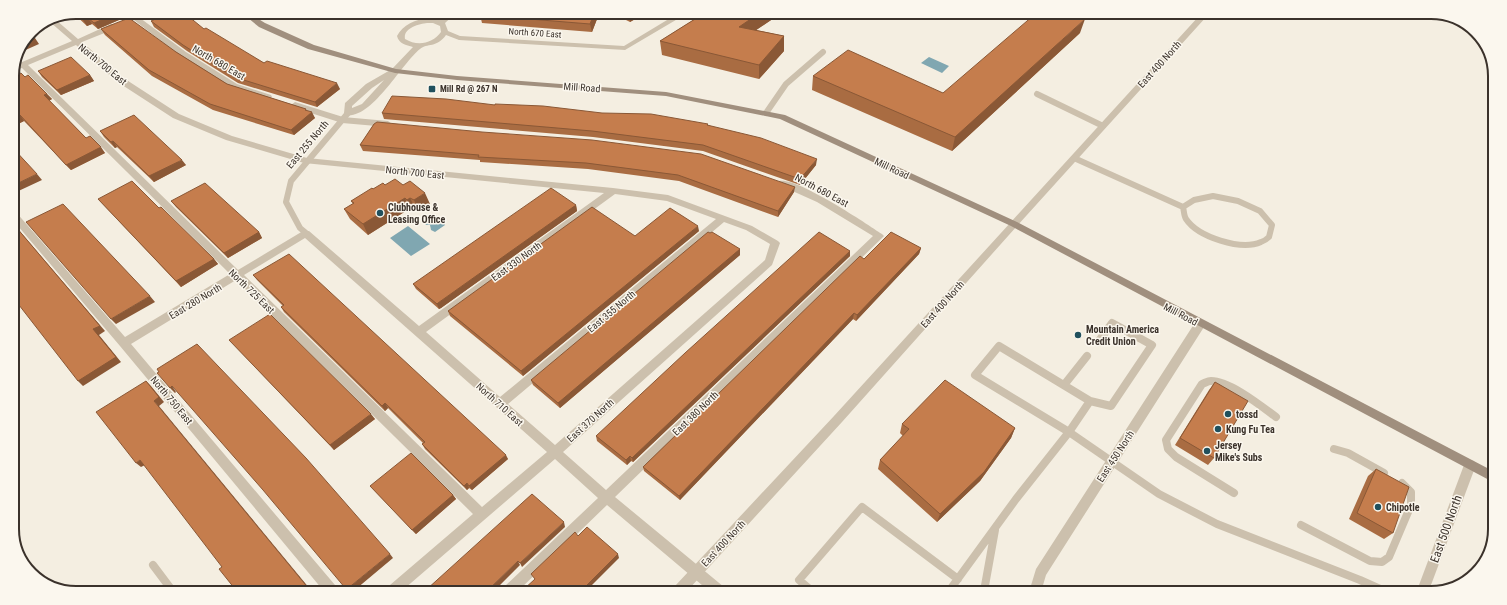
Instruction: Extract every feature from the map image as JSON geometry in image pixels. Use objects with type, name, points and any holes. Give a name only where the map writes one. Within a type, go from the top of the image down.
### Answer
[{"type":"main road","name":"Mill Road","points":[[254,19],[262,25],[311,47],[395,71],[457,78],[666,94],[782,117],[1014,224],[1200,324],[1488,474]]},
{"type":"street","points":[[20,66],[133,19]]},
{"type":"street","name":"North 680 East","points":[[136,19],[183,54],[234,86],[342,120],[397,125]]},
{"type":"street","points":[[440,23],[445,19]]},
{"type":"street","name":"North 670 East","points":[[445,32],[459,38],[625,48],[674,19]]},
{"type":"street","name":"East 400 North","points":[[684,586],[838,419],[1200,19]]},
{"type":"street","points":[[427,21],[440,23],[445,29],[445,32],[432,43],[419,45],[406,43],[402,40],[401,36],[407,27],[427,21]]},
{"type":"street","points":[[55,23],[76,42]]},
{"type":"street","name":"North 700 East","points":[[76,42],[119,79],[176,116],[228,138],[307,161],[613,191],[668,198],[749,228],[775,243]]},
{"type":"street","points":[[395,71],[419,45]]},
{"type":"street","name":"North 725 East","points":[[23,65],[236,276],[482,515]]},
{"type":"street","name":"East 255 North","points":[[395,71],[383,88],[365,106],[348,113],[348,105],[368,86],[395,71]]},
{"type":"street","name":"North 680 East","points":[[775,180],[796,188],[832,206],[879,236]]},
{"type":"street","name":"East 330 North","points":[[419,332],[613,191]]},
{"type":"street","name":"East 355 North","points":[[500,404],[722,219]]},
{"type":"street","name":"North 750 East","points":[[19,222],[124,343],[327,586]]},
{"type":"street","name":"East 280 North","points":[[124,343],[306,233]]},
{"type":"street","name":"North 710 East","points":[[306,233],[607,498],[696,572]]},
{"type":"street","name":"East 380 North","points":[[514,586],[879,236]]},
{"type":"street","name":"East 370 North","points":[[399,586],[555,452],[769,262],[775,243]]},
{"type":"street","name":"East 450 North","points":[[1037,586],[1040,573],[1200,324]]},
{"type":"street","name":"East 500 North","points":[[1425,586],[1470,465]]},
{"type":"street","points":[[696,572],[714,586]]},
{"type":"lane","points":[[766,113],[786,84],[823,52]]},
{"type":"lane","points":[[1037,94],[1103,126]]},
{"type":"lane","name":"East 255 North","points":[[306,233],[300,228],[286,202],[290,181],[348,113]]},
{"type":"lane","points":[[1074,158],[1183,207]]},
{"type":"lane","points":[[1213,196],[1238,202],[1260,210],[1272,225],[1270,236],[1260,244],[1242,246],[1223,242],[1200,231],[1186,220],[1183,207],[1194,200],[1213,196]]},
{"type":"lane","points":[[1098,342],[1112,323],[1152,345],[1111,406],[1090,401],[999,346],[975,375],[1069,432],[1112,460],[1159,494],[1217,524],[1373,586]]},
{"type":"lane","points":[[1064,385],[1087,356]]},
{"type":"lane","points":[[1234,493],[1176,458],[1168,449],[1166,440],[1202,384],[1211,381],[1228,387],[1262,406],[1276,417]]},
{"type":"lane","points":[[953,586],[995,527],[1069,432],[1090,401]]},
{"type":"lane","points":[[1301,525],[1370,561],[1382,562],[1389,557],[1411,506],[1411,492],[1403,484],[1348,453],[1334,449]]},
{"type":"lane","points":[[806,586],[799,580],[862,507],[958,579]]},
{"type":"lane","points":[[985,586],[995,527]]},
{"type":"lane","points":[[154,565],[169,586]]},
{"type":"water","points":[[929,57],[949,66],[942,73],[921,63]]},
{"type":"water","points":[[431,214],[437,216],[437,221],[442,221],[445,225],[435,232],[431,230],[430,225],[426,225],[422,221],[423,217]]},
{"type":"water","points":[[408,226],[430,244],[411,256],[390,238]]},
{"type":"building","points":[[89,19],[103,19],[94,23]]},
{"type":"building","points":[[126,19],[130,19],[176,52],[227,84],[312,112],[291,130],[210,104],[149,70],[101,29]]},
{"type":"building","points":[[155,19],[192,19],[204,29],[206,28],[264,63],[267,61],[337,83],[315,102],[234,77],[183,45],[151,21]]},
{"type":"building","points":[[529,19],[592,19],[590,24]]},
{"type":"building","points":[[695,19],[751,19],[739,27],[784,36],[759,65],[660,41]]},
{"type":"building","points":[[1029,19],[1085,19],[955,137],[813,76],[848,50],[943,93]]},
{"type":"building","points":[[71,57],[90,75],[57,90],[38,71]]},
{"type":"building","points":[[21,73],[25,77],[28,75],[47,94],[44,95],[86,138],[90,136],[101,147],[66,165],[19,116],[19,74]]},
{"type":"building","points":[[392,96],[446,99],[495,105],[543,106],[602,113],[651,114],[708,124],[707,125],[761,138],[817,159],[800,179],[703,145],[592,131],[382,113]]},
{"type":"building","points":[[134,115],[182,160],[149,176],[113,141],[111,142],[100,131]]},
{"type":"building","points":[[377,122],[482,132],[592,140],[701,154],[795,187],[778,211],[678,175],[586,163],[478,157],[479,155],[360,145],[374,124]]},
{"type":"building","points":[[19,155],[37,174],[19,183]]},
{"type":"building","points":[[395,179],[403,185],[410,181],[425,193],[414,200],[410,198],[407,200],[405,198],[363,224],[344,209],[354,203],[351,201],[372,188],[373,189],[383,183],[385,185]]},
{"type":"building","points":[[132,181],[214,259],[176,281],[98,199]]},
{"type":"building","points":[[205,183],[259,232],[224,253],[171,201]]},
{"type":"building","points":[[551,188],[576,205],[437,304],[413,284]]},
{"type":"building","points":[[63,204],[150,296],[111,319],[26,222]]},
{"type":"building","points":[[592,207],[635,236],[670,208],[698,226],[521,371],[448,311]]},
{"type":"building","points":[[19,231],[100,326],[93,329],[116,357],[78,381],[19,305]]},
{"type":"building","points":[[708,232],[712,232],[740,249],[558,403],[531,380]]},
{"type":"building","points":[[819,232],[850,251],[632,458],[630,456],[626,460],[596,436],[685,353]]},
{"type":"building","points":[[891,232],[921,248],[857,315],[854,313],[679,496],[643,467],[860,256],[864,259]]},
{"type":"building","points":[[289,254],[506,455],[469,486],[467,483],[464,486],[422,444],[425,442],[385,403],[382,406],[281,307],[284,305],[253,275]]},
{"type":"building","points":[[270,314],[371,414],[330,445],[229,340]]},
{"type":"building","points":[[197,344],[306,458],[390,554],[351,586],[343,586],[263,490],[172,386],[170,388],[157,373],[159,372],[157,369]]},
{"type":"building","points":[[945,380],[1015,428],[984,472],[940,514],[880,460],[909,429],[902,424]]},
{"type":"building","points":[[146,381],[159,397],[154,401],[307,586],[233,586],[219,569],[222,567],[140,460],[136,463],[96,412]]},
{"type":"building","points":[[1215,382],[1248,401],[1214,458],[1180,438]]},
{"type":"building","points":[[411,453],[453,495],[412,530],[370,486]]},
{"type":"building","name":"Chipotle","points":[[1376,469],[1409,487],[1393,533],[1357,513]]},
{"type":"building","points":[[532,494],[564,522],[520,563],[518,561],[492,586],[430,586]]},
{"type":"building","points":[[587,527],[618,554],[586,586],[527,586],[535,579],[531,574],[575,532],[578,536]]},
{"type":"place","name":"Mill Rd @ 267 N","points":[[432,89]]},
{"type":"place","name":"Clubhouse & Leasing Office","points":[[380,213]]},
{"type":"place","name":"Mountain America Credit Union","points":[[1078,335]]},
{"type":"place","name":"tossd","points":[[1228,414]]},
{"type":"place","name":"Kung Fu Tea","points":[[1218,429]]},
{"type":"place","name":"Jersey Mike's Subs","points":[[1207,451]]},
{"type":"place","name":"Chipotle","points":[[1378,507]]}]
